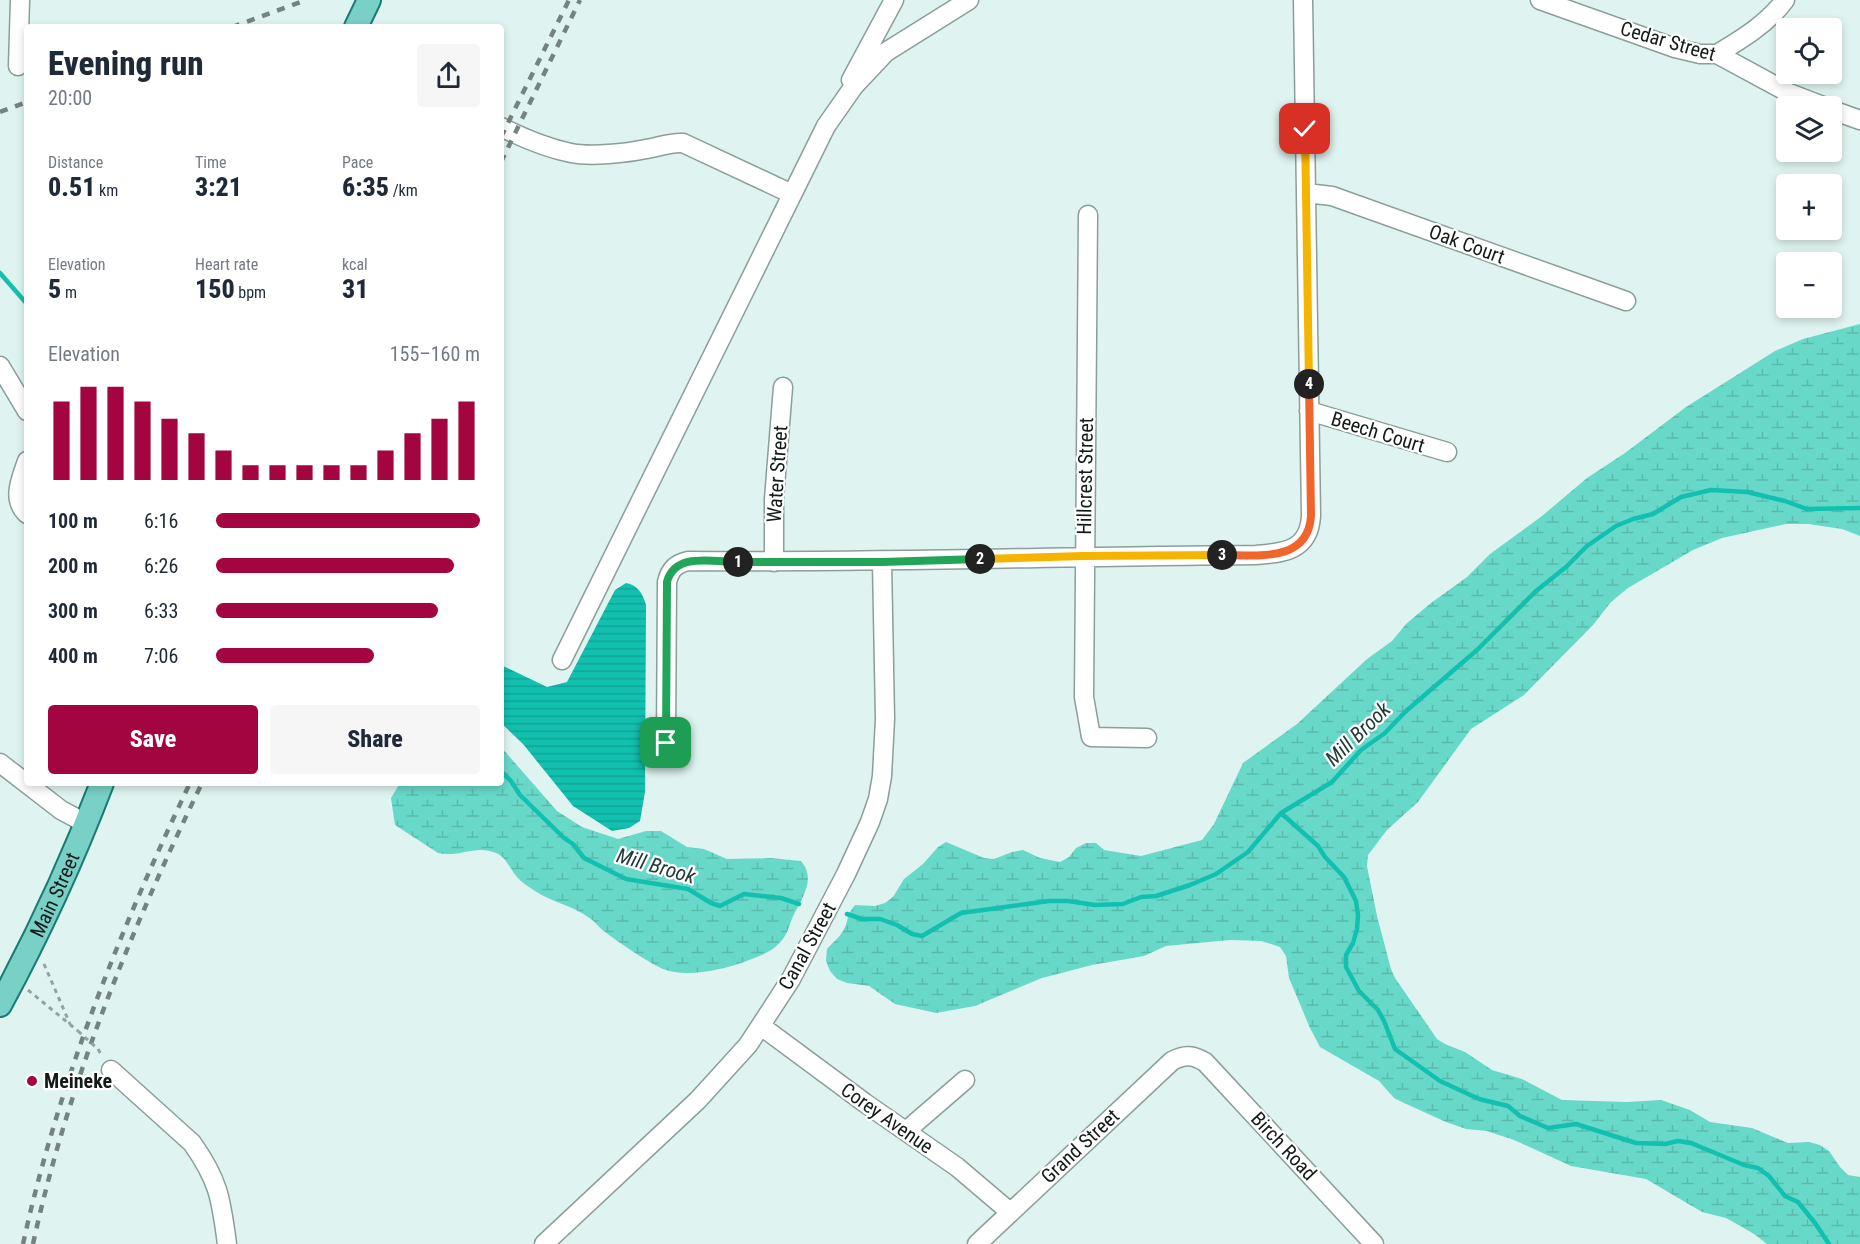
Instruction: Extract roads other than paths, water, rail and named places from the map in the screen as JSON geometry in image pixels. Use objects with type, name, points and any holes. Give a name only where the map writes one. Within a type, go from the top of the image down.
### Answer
[{"type":"main road","points":[[357,24],[369,0]]},
{"type":"main road","name":"Main Street","points":[[0,1005],[87,824],[101,786]]},
{"type":"street","points":[[18,66],[20,0]]},
{"type":"street","points":[[562,660],[826,126],[894,0]]},
{"type":"street","points":[[826,126],[854,86],[886,52],[969,0]]},
{"type":"street","points":[[666,743],[667,582],[674,567],[688,561],[882,562],[1083,556],[1256,555],[1277,554],[1294,548],[1304,538],[1311,525],[1303,0]]},
{"type":"street","name":"Cedar Street","points":[[1540,0],[1675,48],[1700,54],[1717,54],[1798,96]]},
{"type":"street","points":[[1717,54],[1750,33],[1785,0]]},
{"type":"street","points":[[1842,114],[1860,120]]},
{"type":"street","points":[[504,128],[535,142],[585,155],[683,143],[792,194]]},
{"type":"street","name":"Oak Court","points":[[1306,194],[1332,196],[1626,301]]},
{"type":"street","name":"Hillcrest Street","points":[[1088,214],[1083,556],[1084,697],[1091,737],[1147,738]]},
{"type":"street","points":[[0,366],[24,406]]},
{"type":"street","name":"Water Street","points":[[774,562],[774,499],[783,387]]},
{"type":"street","name":"Beech Court","points":[[1310,411],[1447,452]]},
{"type":"street","points":[[24,466],[8,495],[24,512]]},
{"type":"street","name":"Canal Street","points":[[544,1244],[717,1081],[748,1045],[791,979],[846,874],[863,839],[878,799],[884,749],[882,562]]},
{"type":"street","points":[[3,772],[24,786]]},
{"type":"street","points":[[24,786],[87,824]]},
{"type":"street","name":"Corey Avenue","points":[[761,1026],[976,1181],[1010,1212]]},
{"type":"street","name":"Grand Street","points":[[977,1244],[1172,1060],[1188,1055]]},
{"type":"street","name":"Birch Road","points":[[1188,1055],[1205,1062],[1374,1244]]},
{"type":"street","points":[[111,1071],[192,1143],[211,1172],[217,1188],[227,1244]]},
{"type":"street","points":[[906,1131],[965,1080]]},
{"type":"waterway","name":"Mill Brook","points":[[0,273],[24,301]]},
{"type":"waterway","name":"Mill Brook","points":[[847,914],[862,919],[880,919],[912,934],[922,936],[961,913],[1049,901],[1095,905],[1123,904],[1141,897],[1156,896],[1190,885],[1216,874],[1248,852],[1281,813],[1332,782],[1361,750],[1385,733],[1405,712],[1477,650],[1536,591],[1566,567],[1587,546],[1616,526],[1653,514],[1681,497],[1711,490],[1747,492],[1807,509],[1860,508]]},
{"type":"waterway","name":"Mill Brook","points":[[504,774],[520,795],[573,844],[584,858],[626,879],[688,889],[720,906],[744,894],[781,898],[799,904]]},
{"type":"waterway","points":[[1281,813],[1318,846],[1344,877],[1356,901],[1357,929],[1346,955],[1346,967],[1359,991],[1378,1010],[1395,1049],[1440,1081],[1479,1099],[1508,1106],[1520,1116],[1548,1128],[1576,1124],[1636,1143],[1665,1144],[1678,1141],[1691,1143],[1744,1165],[1758,1168],[1769,1176],[1785,1196],[1798,1202],[1829,1244]]},
{"type":"railway","points":[[240,24],[306,0]]},
{"type":"railway","points":[[504,131],[569,0]]},
{"type":"railway","points":[[504,156],[580,0]]},
{"type":"railway","points":[[0,112],[24,103]]},
{"type":"railway","points":[[23,1244],[54,1125],[93,1009],[139,895],[189,786]]},
{"type":"railway","points":[[33,1244],[64,1125],[104,1008],[151,894],[201,786]]},
{"type":"place","name":"Meineke","points":[[32,1081]]}]
